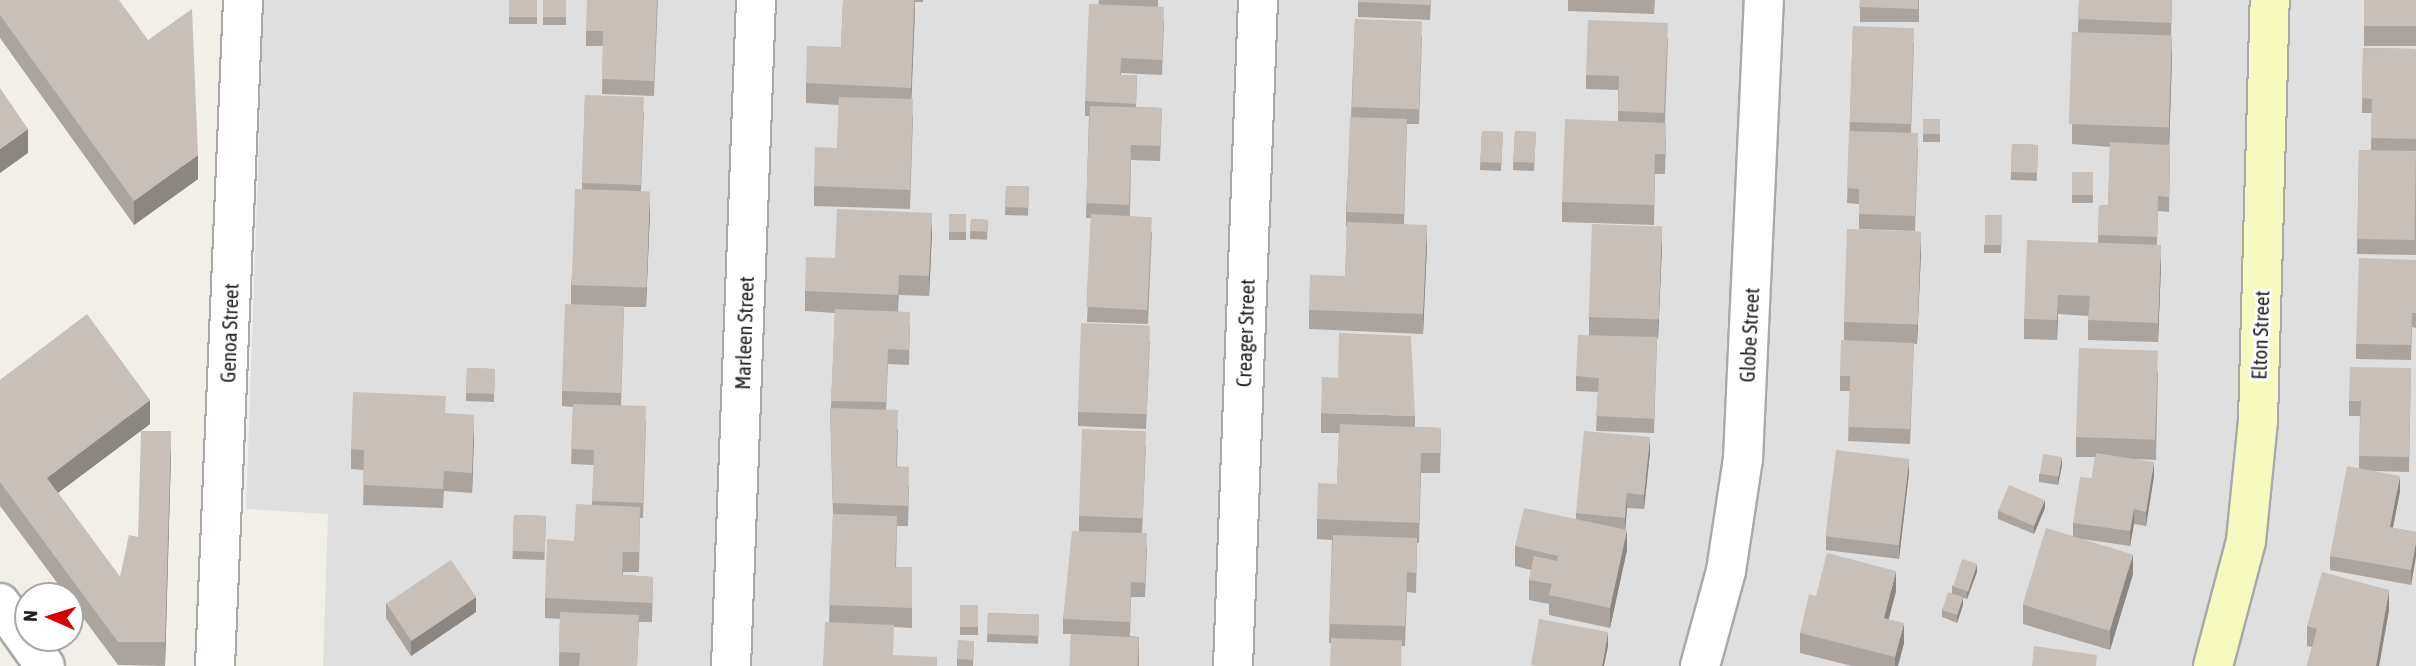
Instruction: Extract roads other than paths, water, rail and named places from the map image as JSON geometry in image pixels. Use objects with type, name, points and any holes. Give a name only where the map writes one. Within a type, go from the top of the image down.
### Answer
[{"type":"street","name":"Genoa Street","points":[[215,666],[243,0]]},
{"type":"street","name":"Marleen Street","points":[[731,666],[756,0]]},
{"type":"street","name":"Creager Street","points":[[1233,666],[1258,0]]},
{"type":"street","name":"Globe Street","points":[[1700,666],[1726,571],[1743,458],[1765,0]]},
{"type":"street","name":"Elton Street","points":[[2213,666],[2246,541],[2258,420],[2270,0]]},
{"type":"street","points":[[0,603],[45,666]]}]
